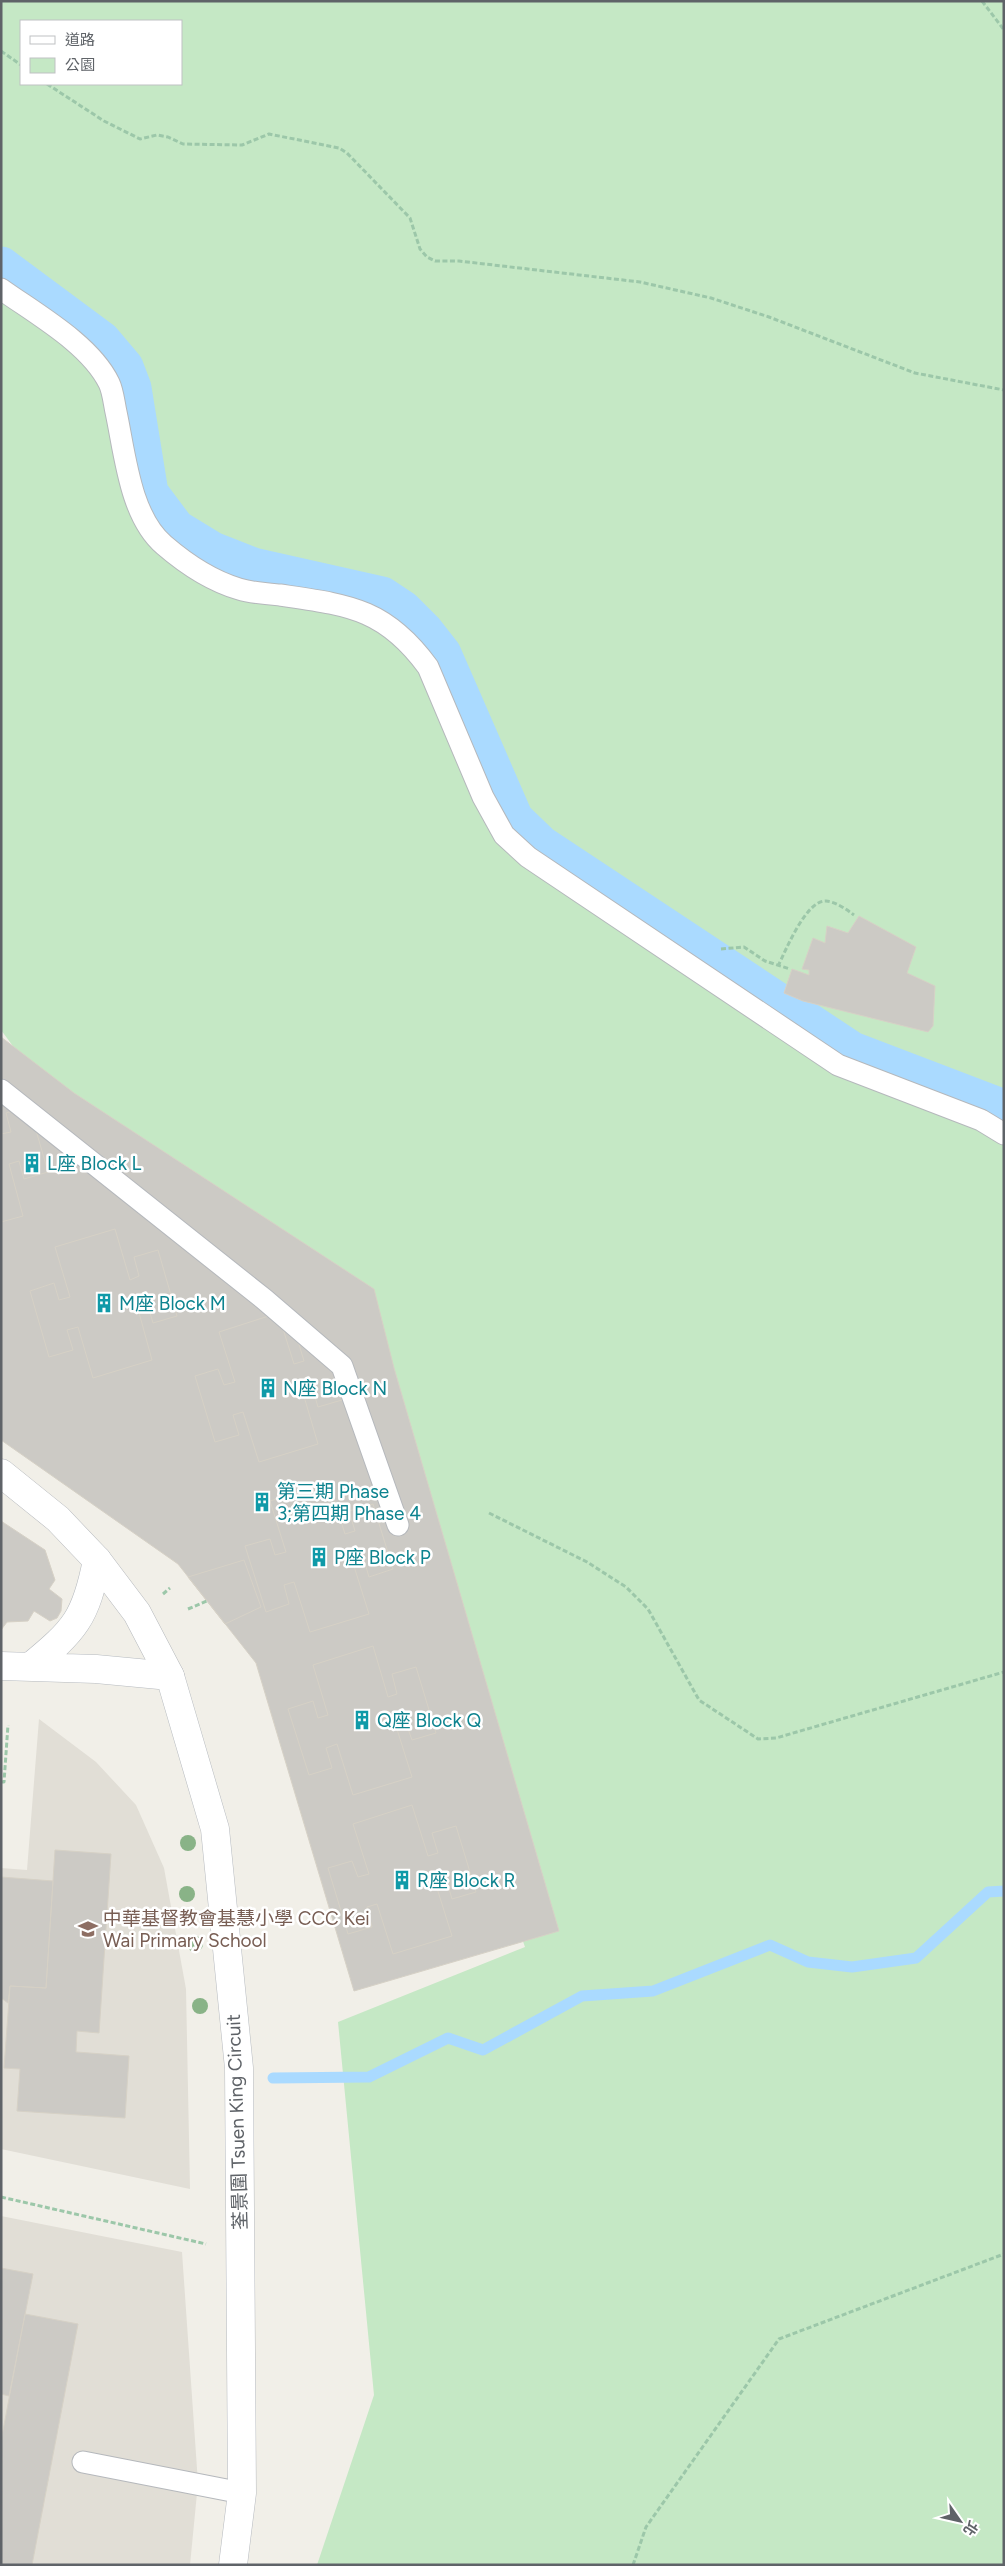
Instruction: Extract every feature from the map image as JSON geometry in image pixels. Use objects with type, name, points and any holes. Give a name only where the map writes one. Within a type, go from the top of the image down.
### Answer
[{"type":"street","name":"荃景圍 Tsuen King Circuit","points":[[1,1473],[58,1519],[97,1560],[137,1613],[170,1676],[215,1829],[231,1965],[239,2068],[242,2492],[233,2565]]},
{"type":"street","points":[[30,1668],[65,1638],[79,1620],[92,1587],[97,1560]]},
{"type":"street","points":[[1,1666],[96,1669],[170,1676]]},
{"type":"lane","points":[[1,289],[80,347],[96,364],[110,384],[127,469],[143,516],[162,543],[209,576],[240,590],[351,607],[375,617],[396,630],[415,649],[428,667],[483,797],[504,835],[528,857],[838,1066],[981,1120],[1004,1134]]},
{"type":"lane","points":[[1,1090],[264,1299],[342,1366],[398,1525]]},
{"type":"lane","points":[[83,2462],[242,2492]]},
{"type":"path","points":[[982,1],[1004,30]]},
{"type":"path","points":[[1,51],[20,64]]},
{"type":"path","points":[[48,85],[104,122],[140,139],[156,135],[183,144],[242,145],[269,134],[339,148],[348,153],[410,218],[420,249],[427,257],[435,261],[459,261],[640,282],[711,298],[769,317],[915,373],[1004,390]]},
{"type":"path","points":[[778,966],[807,913],[815,905],[820,902],[833,903],[854,915]]},
{"type":"path","points":[[719,949],[744,947],[765,960],[790,969]]},
{"type":"path","points":[[489,1513],[587,1562],[626,1587],[648,1609],[699,1700],[758,1739],[776,1738],[1003,1673]]},
{"type":"path","points":[[188,1609],[207,1601]]},
{"type":"path","points":[[1,1782],[4,1782],[8,1725]]},
{"type":"path","points":[[1,2197],[206,2244]]},
{"type":"path","points":[[632,2565],[646,2527],[779,2339],[1004,2254]]},
{"type":"shaded area","name":"中華基督教會基慧小學 CCC Kei Wai Primary School","points":[[39,1719],[96,1762],[136,1805],[164,1868],[186,1989],[190,2189],[1,2149],[1,1868],[27,1870]]},
{"type":"shaded area","points":[[1,2216],[182,2252],[198,2483],[190,2565],[1,2565]]},
{"type":"green space","points":[[1,1],[1004,1],[1004,2565],[317,2565],[374,2395],[338,2022],[525,1947],[462,1768],[93,1154],[1,1030]]},
{"type":"building","points":[[859,916],[916,947],[907,973],[935,986],[933,1026],[928,1032],[803,1001],[784,993],[792,969],[809,975],[809,970],[802,969],[813,938],[825,943],[827,926],[848,933]]},
{"type":"building","name":"第三期 Phase 3;第四期 Phase 4","points":[[1,1037],[74,1093],[374,1289],[394,1368],[559,1931],[354,1991],[256,1663],[178,1564],[1,1440]]},
{"type":"building","name":"L座 Block L","points":[[29,1106],[48,1172],[24,1179],[19,1161],[9,1164],[23,1216],[1,1222],[1,1134],[11,1132],[6,1113]]},
{"type":"building","name":"M座 Block M","points":[[115,1229],[130,1280],[139,1276],[134,1257],[158,1250],[177,1316],[153,1323],[148,1306],[138,1309],[152,1360],[93,1378],[78,1327],[67,1330],[73,1350],[49,1357],[30,1291],[54,1283],[59,1300],[70,1297],[55,1247]]},
{"type":"building","name":"N座 Block N","points":[[278,1313],[294,1364],[304,1361],[298,1341],[321,1334],[342,1400],[318,1407],[313,1390],[303,1393],[318,1444],[259,1462],[243,1412],[233,1415],[239,1435],[215,1442],[195,1376],[218,1369],[224,1385],[235,1382],[219,1332]]},
{"type":"building","name":"P座 Block P","points":[[329,1483],[345,1534],[355,1531],[349,1511],[373,1504],[393,1569],[369,1577],[364,1560],[353,1563],[369,1614],[310,1632],[294,1582],[284,1585],[289,1604],[266,1612],[245,1546],[270,1539],[275,1555],[286,1552],[270,1501]]},
{"type":"building","points":[[1,1521],[45,1550],[55,1580],[49,1589],[62,1599],[61,1611],[57,1618],[50,1621],[34,1611],[28,1621],[7,1622],[1,1630]]},
{"type":"building","points":[[244,1560],[261,1607],[225,1624],[188,1577]]},
{"type":"building","name":"Q座 Block Q","points":[[373,1646],[388,1697],[397,1694],[392,1674],[416,1667],[436,1733],[412,1740],[406,1723],[396,1726],[412,1777],[353,1795],[337,1744],[326,1748],[332,1768],[309,1775],[288,1709],[313,1701],[318,1718],[328,1715],[313,1665]]},
{"type":"building","name":"R座 Block R","points":[[412,1805],[428,1856],[438,1853],[432,1833],[456,1826],[476,1892],[452,1899],[447,1882],[436,1885],[452,1936],[393,1954],[377,1904],[367,1907],[372,1927],[348,1934],[328,1868],[352,1861],[358,1877],[369,1874],[353,1824]]},
{"type":"building","points":[[55,1850],[111,1854],[99,2033],[77,2031],[76,2052],[129,2056],[125,2118],[17,2111],[20,2069],[4,2068],[10,1986],[46,1988]]},
{"type":"building","points":[[1,1877],[53,1881],[46,1988],[10,1986],[8,2003],[1,1998]]},
{"type":"building","points":[[1,2268],[33,2274],[9,2396],[1,2394]]},
{"type":"building","points":[[25,2314],[78,2324],[32,2565],[1,2565],[1,2441]]},
{"type":"waterway","points":[[1,266],[102,341],[124,367],[132,388],[149,493],[176,529],[212,551],[253,567],[382,596],[403,610],[424,631],[442,654],[514,819],[541,845],[852,1051],[1004,1109]]},
{"type":"waterway","points":[[273,2078],[369,2077],[448,2038],[483,2050],[582,1996],[653,1991],[770,1945],[808,1962],[852,1967],[916,1958],[988,1892],[1004,1891]]},
{"type":"place","name":"L座 Block L","points":[[32,1163]]},
{"type":"place","name":"M座 Block M","points":[[104,1303]]},
{"type":"place","name":"N座 Block N","points":[[268,1388]]},
{"type":"place","name":"第三期 Phase 3;第四期 Phase 4","points":[[262,1502]]},
{"type":"place","name":"P座 Block P","points":[[319,1557]]},
{"type":"place","name":"Q座 Block Q","points":[[362,1720]]},
{"type":"place","name":"R座 Block R","points":[[402,1880]]},
{"type":"place","name":"中華基督教會基慧小學 CCC Kei Wai Primary School","points":[[88,1929]]}]
